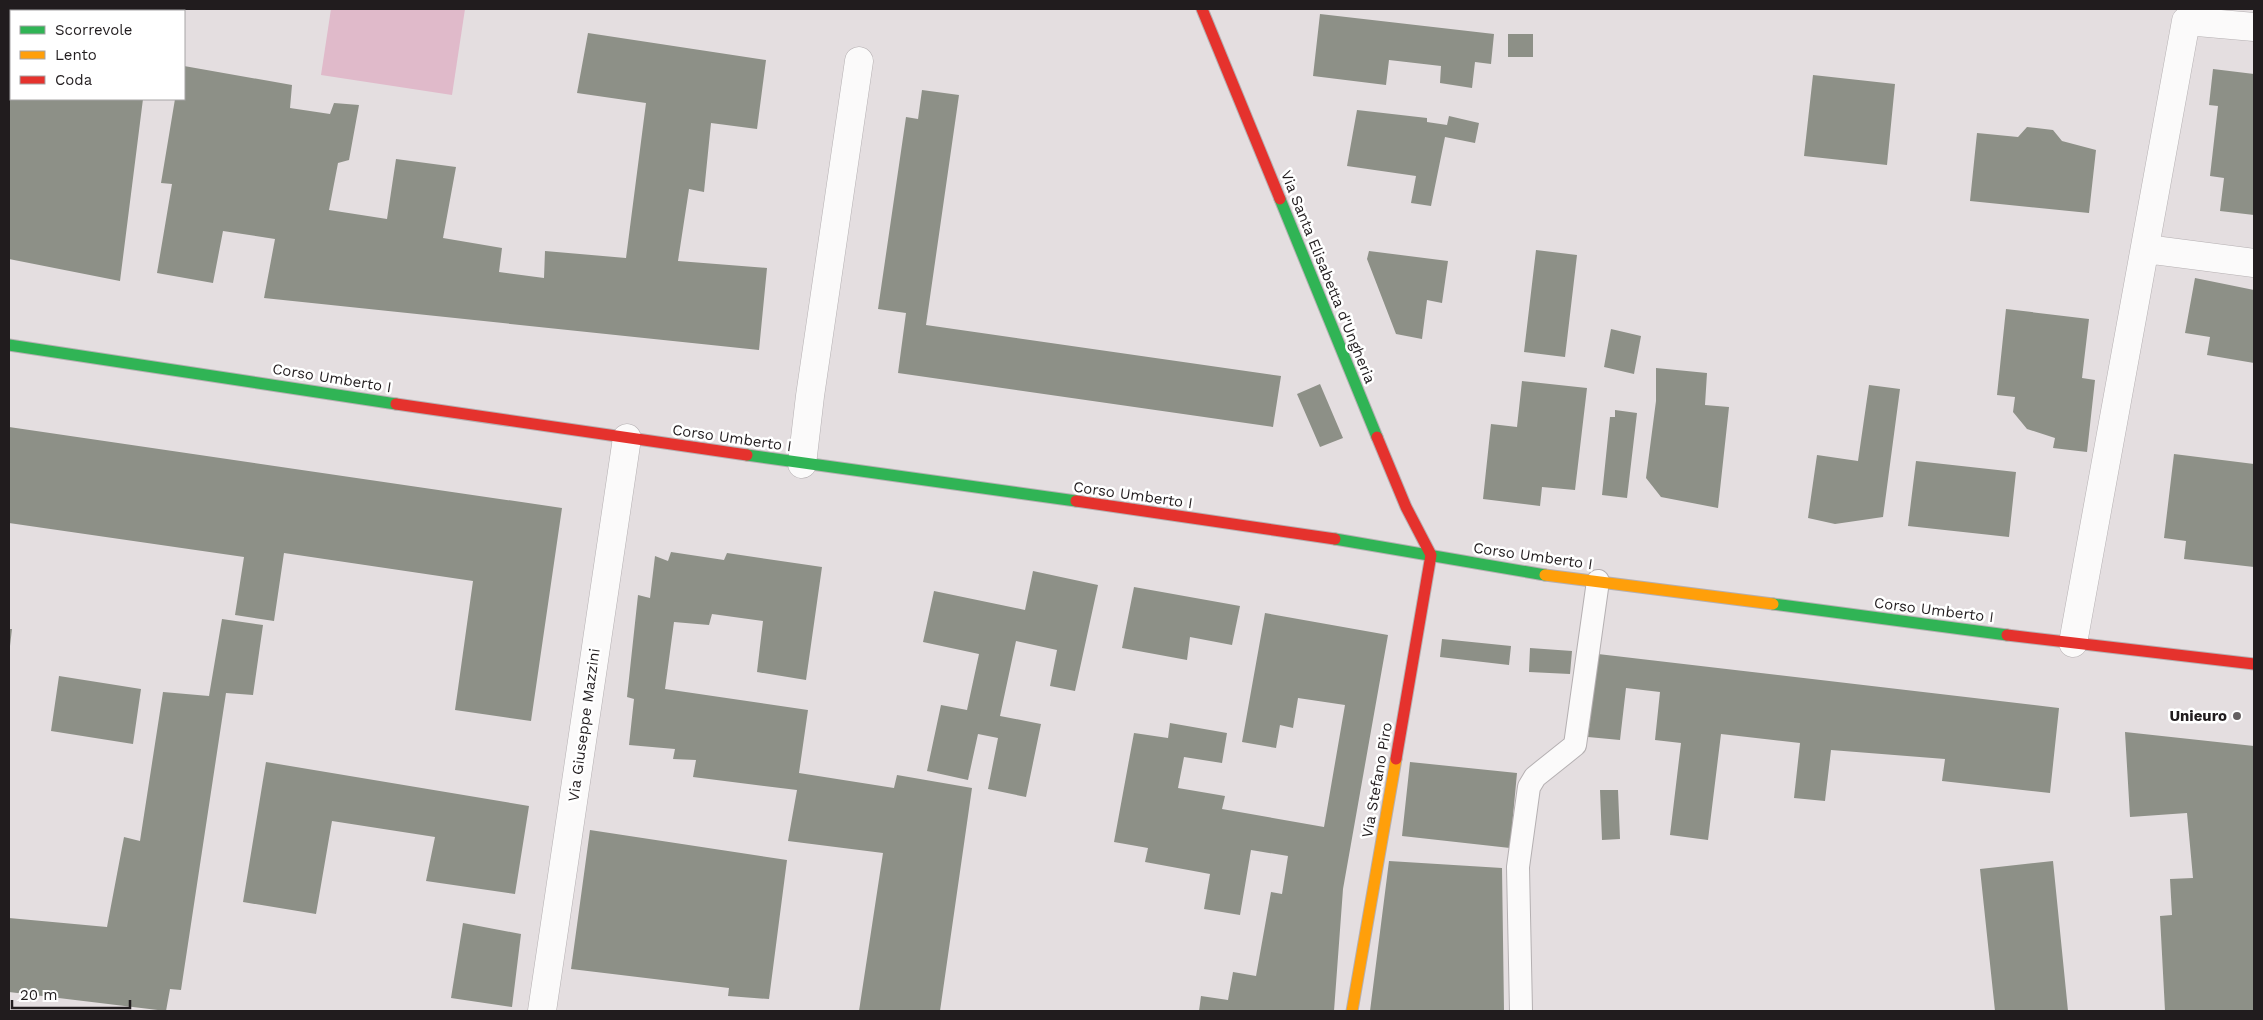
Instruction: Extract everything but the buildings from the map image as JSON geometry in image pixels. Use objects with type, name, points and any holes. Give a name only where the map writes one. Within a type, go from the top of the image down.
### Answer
[{"type":"street","name":"Via Santa Elisabetta d'Ungheria","points":[[1202,9],[1402,498],[1431,555]]},
{"type":"street","points":[[2073,643],[2146,249],[2186,20],[2254,27]]},
{"type":"street","points":[[802,464],[810,396],[860,61]]},
{"type":"street","points":[[2146,249],[2254,262]]},
{"type":"street","name":"Corso Umberto I","points":[[9,345],[802,464],[1328,538],[1513,571],[2073,643],[2254,664]]},
{"type":"street","name":"Via Giuseppe Mazzini","points":[[542,1011],[627,438]]},
{"type":"street","name":"Via Stefano Piro","points":[[1352,1011],[1431,555]]},
{"type":"lane","points":[[1521,1011],[1518,867],[1529,788],[1535,776],[1575,745],[1598,581]]},
{"type":"shaded area","points":[[331,9],[465,9],[452,95],[321,75]]},
{"type":"traffic: fast","points":[[1280,199],[1377,437]]},
{"type":"traffic: fast","points":[[9,345],[396,404]]},
{"type":"traffic: fast","points":[[747,455],[1076,501]]},
{"type":"traffic: fast","points":[[1335,539],[1545,575]]},
{"type":"traffic: fast","points":[[1773,604],[2007,635]]},
{"type":"traffic: slow","points":[[1545,575],[1773,604]]},
{"type":"traffic: slow","points":[[1352,1011],[1396,759]]},
{"type":"traffic: jam","points":[[1202,9],[1280,199]]},
{"type":"traffic: jam","points":[[396,404],[747,455]]},
{"type":"traffic: jam","points":[[1377,437],[1406,507],[1431,555],[1396,759]]},
{"type":"traffic: jam","points":[[1076,501],[1335,539]]},
{"type":"traffic: jam","points":[[2007,635],[2254,664]]},
{"type":"place","name":"Unieuro","points":[[2237,716]]}]
